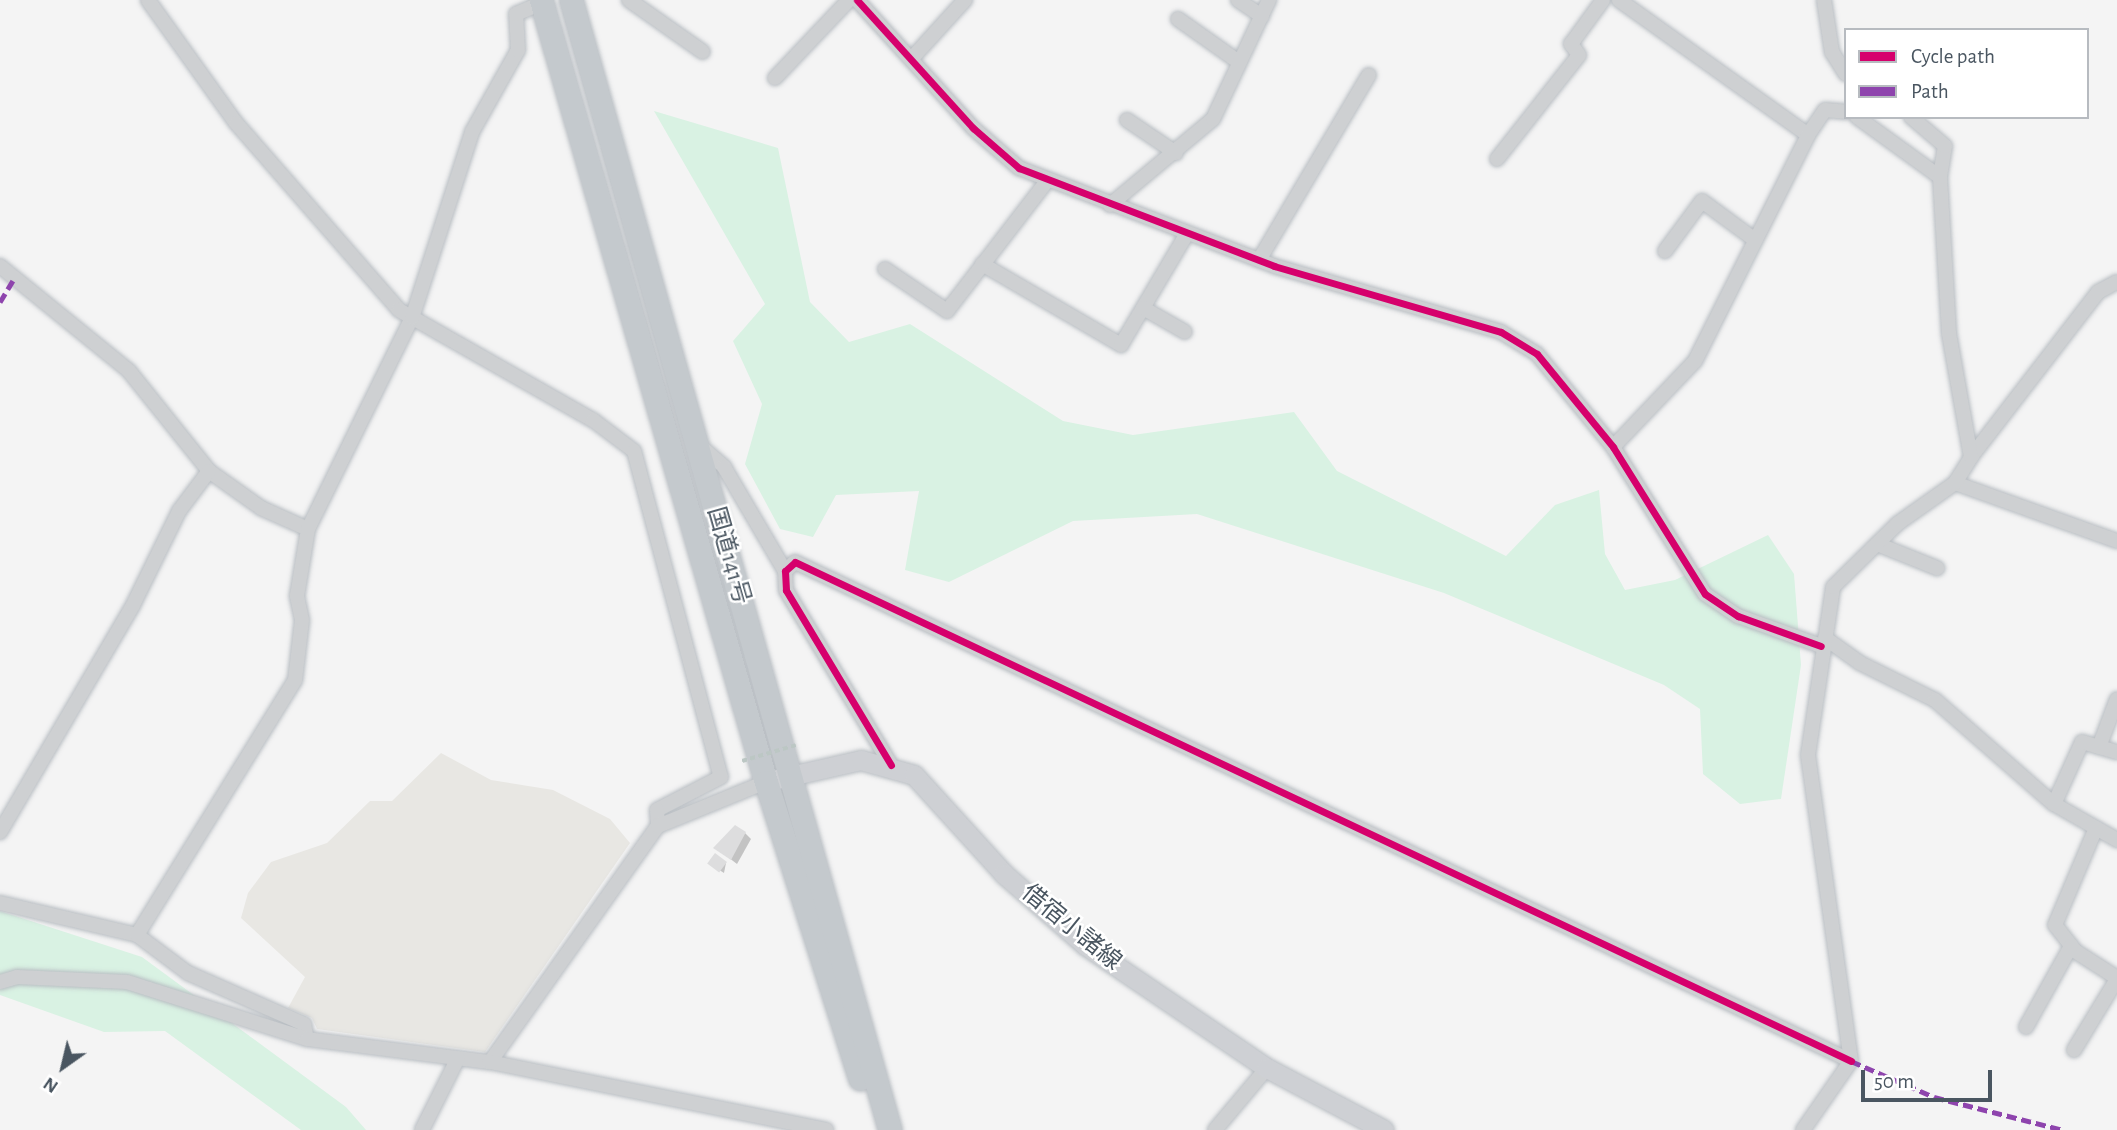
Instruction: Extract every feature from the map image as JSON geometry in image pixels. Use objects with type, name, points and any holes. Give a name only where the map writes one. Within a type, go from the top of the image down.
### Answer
[{"type":"highway","name":"国道141号","points":[[570,0],[698,444],[888,1124]]},
{"type":"highway","name":"国道141号","points":[[541,2],[766,782],[863,1086],[888,1124]]},
{"type":"main road","name":"借宿小諸線","points":[[766,782],[861,760],[891,765],[914,775],[1004,874],[1085,945],[1267,1068],[1384,1130]]},
{"type":"street","points":[[148,0],[236,123],[412,318],[593,420],[634,451],[644,470],[683,644],[721,777],[657,810],[658,825]]},
{"type":"street","points":[[629,0],[703,52]]},
{"type":"street","points":[[775,78],[849,0]]},
{"type":"street","points":[[857,0],[914,56],[997,151],[1046,181],[1259,260],[1501,332],[1537,354],[1613,447],[1705,594],[1738,616],[1823,642],[1935,700],[2054,804],[2117,840]]},
{"type":"street","points":[[914,56],[965,0]]},
{"type":"street","points":[[1238,0],[1262,16]]},
{"type":"street","points":[[1110,205],[1213,120],[1269,0]]},
{"type":"street","points":[[1497,159],[1579,55],[1571,44],[1603,0]]},
{"type":"street","points":[[1619,0],[1808,135]]},
{"type":"street","points":[[1824,0],[1832,52],[1844,71]]},
{"type":"street","points":[[137,935],[295,680],[302,620],[297,596],[308,529],[412,318],[472,132],[518,50],[516,14],[541,2]]},
{"type":"street","points":[[1178,19],[1239,62]]},
{"type":"street","points":[[1259,260],[1369,75]]},
{"type":"street","points":[[1613,447],[1695,361],[1808,135],[1825,110],[1844,112]]},
{"type":"street","points":[[1860,119],[1940,177]]},
{"type":"street","points":[[1913,119],[1945,146],[1940,177],[1948,333],[1971,457]]},
{"type":"street","points":[[1127,120],[1176,153]]},
{"type":"street","points":[[885,269],[947,311],[1046,181]]},
{"type":"street","points":[[1665,251],[1702,201],[1754,239]]},
{"type":"street","points":[[982,264],[1121,345],[1186,235]]},
{"type":"street","points":[[0,266],[129,371],[209,471],[261,508],[308,529]]},
{"type":"street","points":[[1803,1130],[1851,1061],[1808,755],[1833,587],[1877,544],[1955,483],[1971,457],[2098,292],[2117,282]]},
{"type":"street","points":[[1143,308],[1185,332]]},
{"type":"street","points":[[698,444],[724,467],[785,572],[786,590],[891,765]]},
{"type":"street","points":[[0,832],[133,605],[179,511],[209,471]]},
{"type":"street","points":[[1955,483],[2117,541]]},
{"type":"street","points":[[1877,544],[1937,568]]},
{"type":"street","points":[[785,572],[794,562],[1032,670],[1851,1061]]},
{"type":"street","points":[[2099,747],[2117,699]]},
{"type":"street","points":[[2054,804],[2082,742],[2117,752]]},
{"type":"street","points":[[490,1062],[658,825],[766,782]]},
{"type":"street","points":[[2074,1050],[2117,978],[2071,946],[2055,925],[2096,828]]},
{"type":"street","points":[[0,903],[137,935],[188,973],[304,1024],[307,1039]]},
{"type":"street","points":[[2026,1027],[2071,946]]},
{"type":"street","points":[[0,982],[17,977],[127,982],[307,1039],[490,1062],[826,1130]]},
{"type":"street","points":[[422,1130],[458,1058]]},
{"type":"street","points":[[1215,1130],[1267,1068]]},
{"type":"path","points":[[742,761],[796,745]]},
{"type":"shaded area","points":[[441,753],[491,780],[553,790],[610,819],[630,843],[485,1052],[317,1029],[312,1018],[288,1008],[305,977],[241,918],[248,893],[271,862],[327,843],[370,801],[392,801]]},
{"type":"green space","points":[[654,111],[778,148],[810,302],[849,342],[910,324],[1063,421],[1133,435],[1294,412],[1337,471],[1506,556],[1555,505],[1599,490],[1605,554],[1625,590],[1675,580],[1768,535],[1794,574],[1801,665],[1781,799],[1740,804],[1703,774],[1700,709],[1664,685],[1444,593],[1197,514],[1073,521],[949,582],[905,570],[919,491],[836,495],[813,537],[780,529],[745,464],[762,404],[733,341],[765,304]]},
{"type":"green space","points":[[0,911],[142,957],[346,1107],[366,1130],[301,1130],[165,1031],[104,1032],[0,995]]},
{"type":"building","points":[[735,825],[746,832],[731,860],[713,848]]},
{"type":"building","points":[[715,853],[727,862],[719,872],[707,863]]},
{"type":"marked path","points":[[0,302],[14,279]]},
{"type":"marked path","points":[[1851,1061],[1934,1097],[2063,1130]]},
{"type":"cycle path","points":[[857,0],[973,128],[1019,168],[1274,266],[1501,332],[1537,354],[1613,447],[1705,594],[1738,616],[1821,646]]},
{"type":"cycle path","points":[[891,765],[786,590],[785,571],[795,562],[1851,1061]]}]
